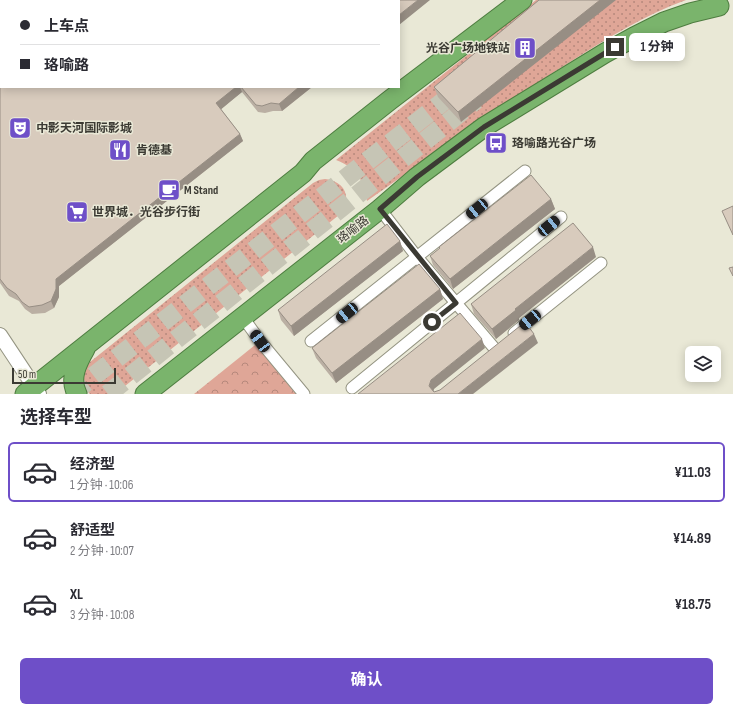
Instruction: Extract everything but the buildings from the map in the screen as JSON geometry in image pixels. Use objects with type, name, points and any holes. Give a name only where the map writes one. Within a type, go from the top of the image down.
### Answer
[{"type":"highway","points":[[33,391],[88,344],[303,173],[313,161],[390,100],[522,0]]},
{"type":"highway","name":"珞喻路","points":[[145,394],[242,316],[380,209],[417,177],[484,127],[605,53],[634,37],[664,22],[720,5]]},
{"type":"highway","points":[[77,394],[73,381],[74,373],[88,344]]},
{"type":"street","points":[[311,341],[525,171]]},
{"type":"street","points":[[380,209],[417,257],[456,303],[498,346],[602,263]]},
{"type":"street","points":[[352,388],[561,217]]},
{"type":"street","points":[[242,316],[304,394]]},
{"type":"street","points":[[0,335],[33,391]]},
{"type":"green space","points":[[536,0],[686,0],[641,20],[544,78],[367,201],[364,187],[358,176],[349,167],[336,160]]},
{"type":"green space","points":[[325,179],[338,183],[345,192],[346,203],[339,215],[115,394],[90,394],[83,383],[83,378],[85,370],[90,362],[313,183]]},
{"type":"green space","points":[[260,341],[304,394],[194,394]]},
{"type":"tunnel","points":[[71,394],[463,86]]},
{"type":"tunnel","points":[[108,394],[476,100]]},
{"type":"place","name":"光谷广场地铁站","points":[[525,48]]},
{"type":"place","name":"中影天河国际影城","points":[[20,128]]},
{"type":"place","name":"珞喻路光谷广场","points":[[496,143]]},
{"type":"place","name":"肯德基","points":[[120,150]]},
{"type":"place","name":"M Stand","points":[[169,190]]},
{"type":"place","name":"世界城．光谷步行街","points":[[77,212]]},
{"type":"route","points":[[432,322],[456,303],[417,257],[380,209],[417,177],[484,127],[615,47]]}]
